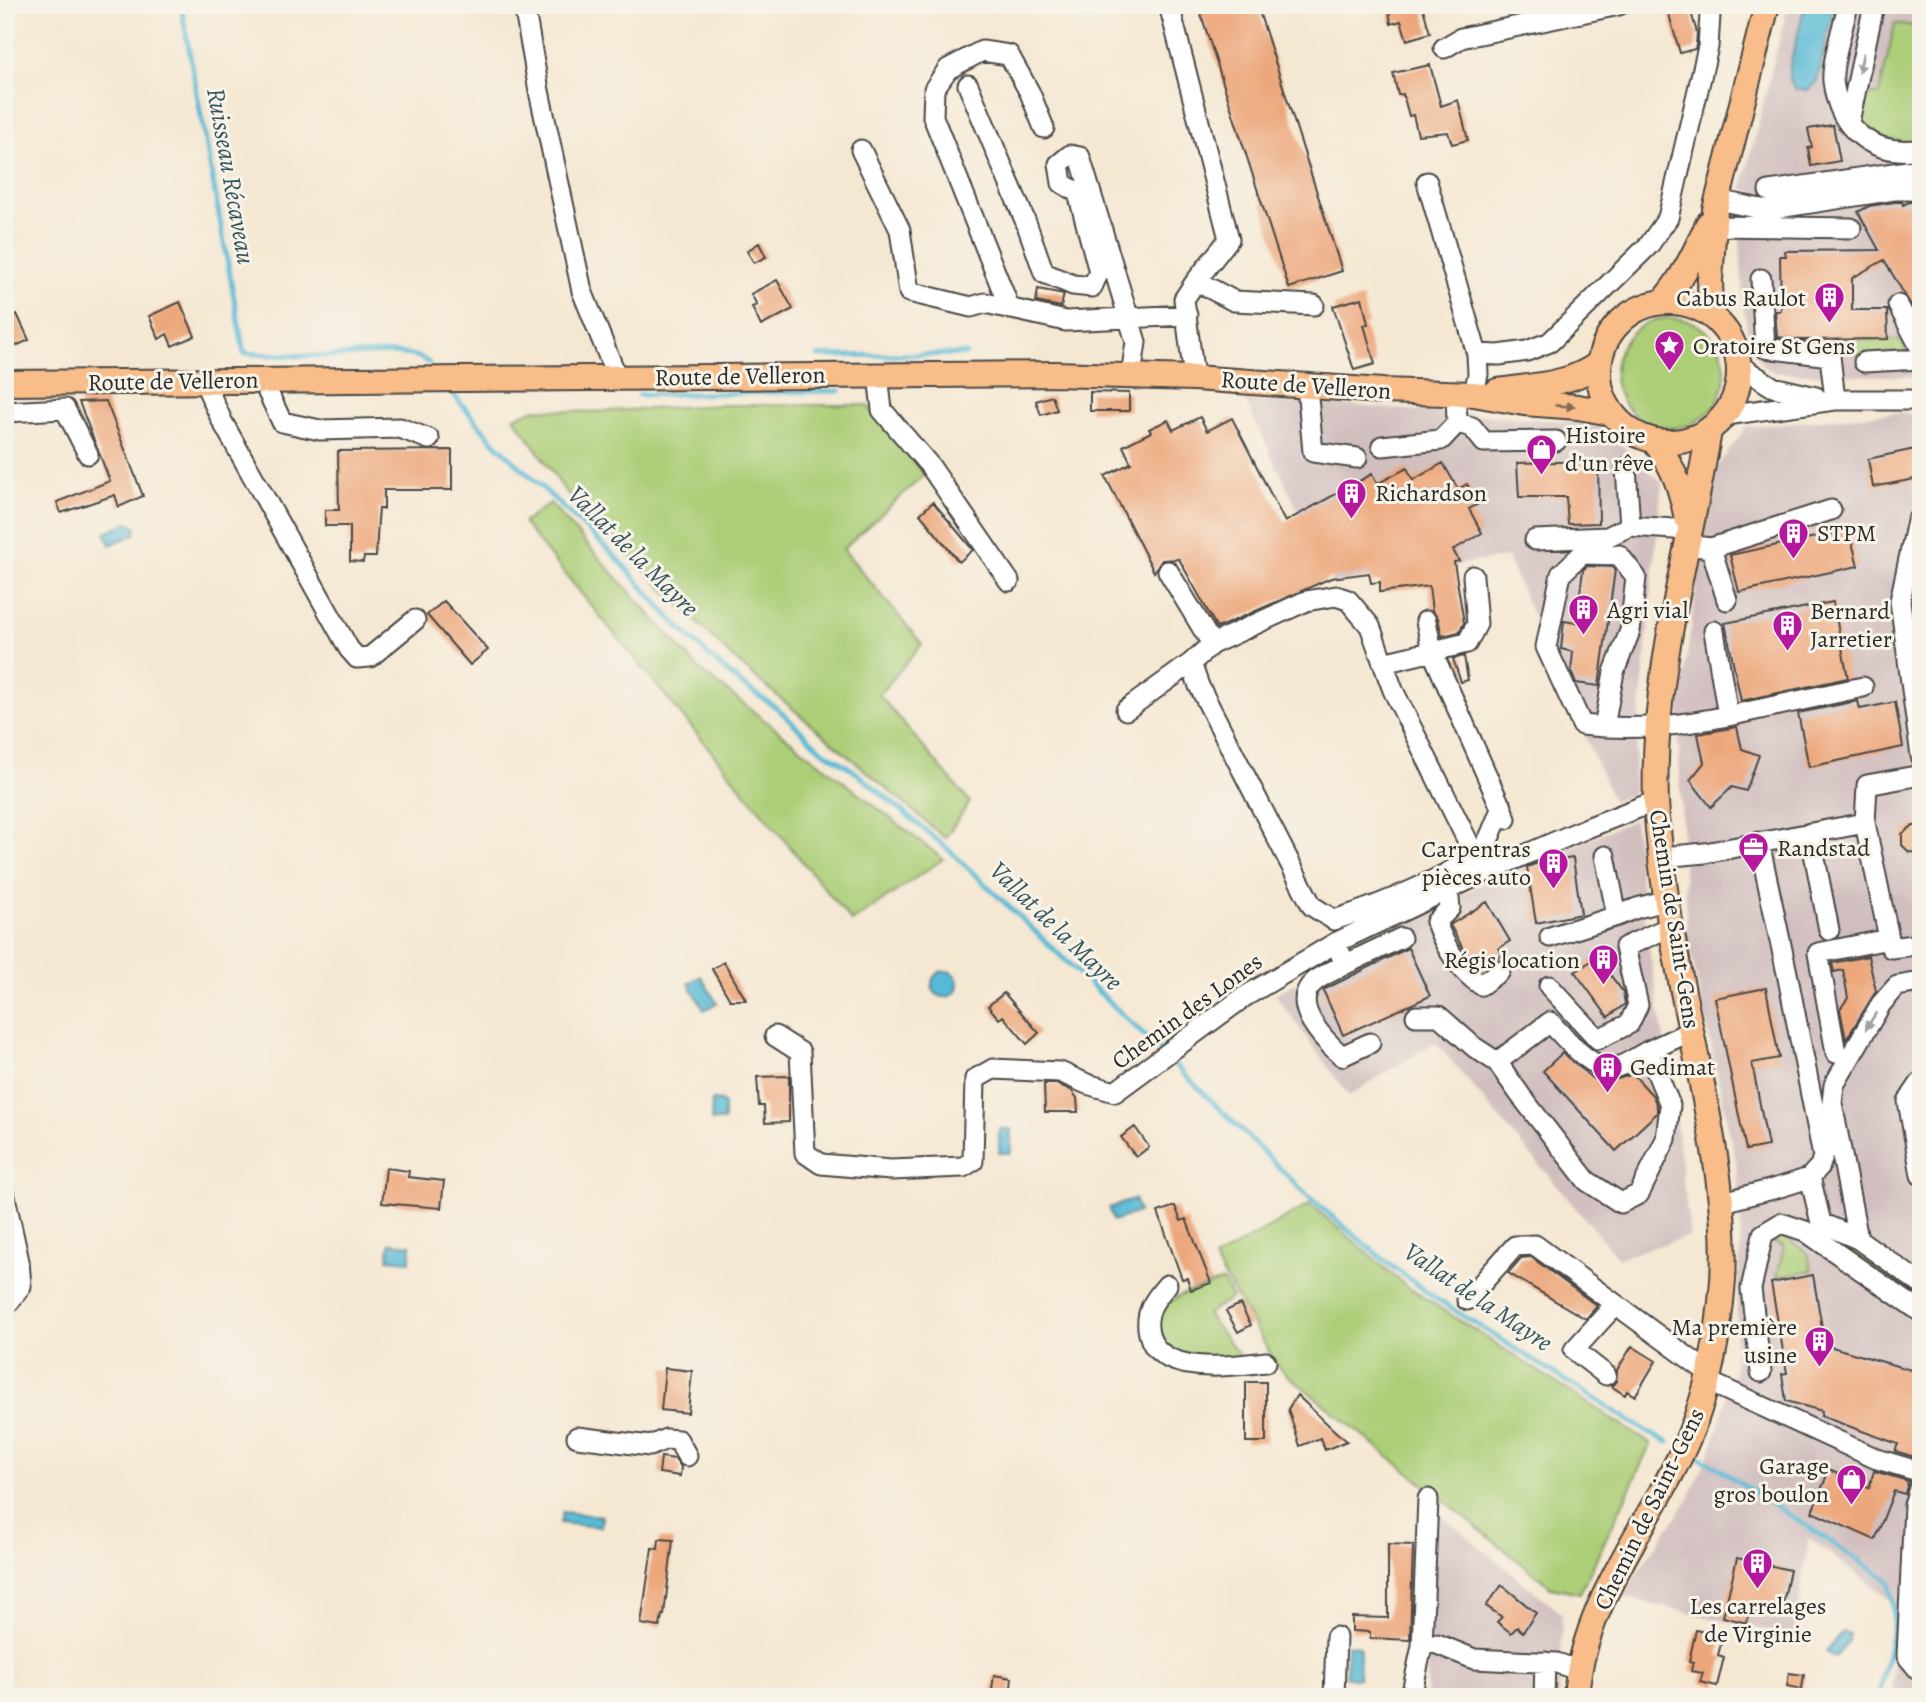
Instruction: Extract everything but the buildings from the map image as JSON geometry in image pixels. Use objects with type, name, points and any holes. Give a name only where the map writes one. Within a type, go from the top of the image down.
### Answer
[{"type":"main road","points":[[1711,315],[1715,212],[1767,5]]},
{"type":"main road","points":[[1662,302],[1688,267],[1715,212]]},
{"type":"main road","points":[[1662,302],[1696,306],[1711,315],[1725,329],[1735,346],[1740,366],[1735,400],[1717,423],[1682,442],[1654,441],[1638,436],[1623,426],[1611,413],[1603,398],[1599,380],[1599,363],[1604,345],[1614,328],[1628,315],[1644,306],[1662,302]]},
{"type":"main road","name":"Route de Velleron","points":[[1465,394],[1569,379],[1589,371],[1599,363]]},
{"type":"main road","name":"Route de Velleron","points":[[5,383],[878,375],[1131,376],[1465,394],[1524,404],[1578,407],[1611,413]]},
{"type":"main road","name":"Chemin de Saint-Gens","points":[[1576,1697],[1591,1629],[1607,1590],[1689,1436],[1708,1377],[1723,1281],[1724,1240],[1716,1157],[1672,926],[1657,801],[1658,728],[1667,661],[1687,538],[1717,423]]},
{"type":"main road","name":"Chemin de Saint-Gens","points":[[1654,441],[1667,457],[1678,480],[1687,538]]},
{"type":"street","points":[[524,5],[539,91],[582,291],[617,377]]},
{"type":"street","points":[[1169,5],[1229,239],[1184,299],[1194,378]]},
{"type":"street","points":[[1444,48],[1461,38],[1619,5]]},
{"type":"street","points":[[1477,354],[1499,355],[1527,351],[1550,342],[1649,245],[1668,218],[1708,47],[1710,15],[1707,5]]},
{"type":"street","points":[[1848,5],[1832,79],[1839,106],[1862,138],[1878,147],[1902,152],[1921,149]]},
{"type":"street","points":[[1849,121],[1874,5]]},
{"type":"street","points":[[1010,309],[933,117],[934,89],[948,69],[982,51],[1009,55],[1030,93],[1044,128]]},
{"type":"street","points":[[968,85],[1027,225],[1044,273],[1073,285],[1092,287],[1099,272],[1078,192],[1062,183],[1059,164],[1070,155],[1080,157],[1136,342],[1131,376]]},
{"type":"street","points":[[861,150],[900,230],[909,292],[971,307],[985,303],[1066,321],[1186,316]]},
{"type":"street","points":[[1769,191],[1921,169]]},
{"type":"street","points":[[1382,446],[1441,440],[1457,423],[1465,394],[1478,374],[1477,354],[1427,182]]},
{"type":"street","points":[[1715,212],[1766,210],[1894,190],[1921,190]]},
{"type":"street","points":[[1715,212],[1851,228]]},
{"type":"street","points":[[1761,279],[1765,348],[1830,356],[1835,400]]},
{"type":"street","points":[[1196,281],[1234,301],[1314,305]]},
{"type":"street","points":[[1898,305],[1921,349]]},
{"type":"street","points":[[1864,362],[1921,359]]},
{"type":"street","points":[[1740,366],[1773,387],[1835,400]]},
{"type":"street","points":[[878,375],[882,410],[930,466],[1009,581]]},
{"type":"street","points":[[262,380],[282,422],[320,430],[400,428],[429,439]]},
{"type":"street","points":[[204,381],[222,421],[349,649],[357,657],[370,657],[415,620]]},
{"type":"street","points":[[1307,386],[1313,452],[1357,458]]},
{"type":"street","points":[[1717,423],[1835,400],[1921,400]]},
{"type":"street","points":[[5,412],[65,409],[89,454]]},
{"type":"street","points":[[1457,423],[1472,427],[1484,442],[1556,441]]},
{"type":"street","points":[[1626,468],[1630,526]]},
{"type":"street","points":[[1535,540],[1607,537],[1630,526],[1687,538],[1711,548],[1831,510]]},
{"type":"street","points":[[1921,520],[1917,521],[1899,601],[1921,756]]},
{"type":"street","points":[[1711,548],[1727,600]]},
{"type":"street","points":[[1604,727],[1614,672],[1630,631],[1636,577],[1619,555],[1582,554],[1561,574],[1546,647],[1582,725],[1604,727],[1658,728],[1863,687]]},
{"type":"street","points":[[1168,571],[1212,644]]},
{"type":"street","points":[[1383,663],[1467,643],[1477,624],[1473,576]]},
{"type":"street","points":[[1126,710],[1191,663],[1212,644],[1306,601],[1336,596],[1348,600],[1370,626],[1393,690],[1479,864]]},
{"type":"street","points":[[1191,663],[1199,687],[1312,906],[1334,920],[1370,909],[1479,864],[1487,842],[1504,813],[1432,651],[1426,621]]},
{"type":"street","points":[[1714,631],[1728,716]]},
{"type":"street","points":[[1890,944],[1865,823],[1867,785],[1921,775]]},
{"type":"street","name":"Chemin des Lones","points":[[775,1036],[800,1052],[805,1153],[821,1164],[891,1171],[963,1167],[973,1161],[975,1079],[993,1069],[1060,1072],[1115,1092],[1244,997],[1337,942],[1448,890],[1479,864],[1657,801]]},
{"type":"street","points":[[1662,857],[1705,853],[1865,823]]},
{"type":"street","points":[[1810,833],[1829,930]]},
{"type":"street","points":[[1721,1203],[1792,1185],[1811,1177],[1820,1166],[1823,1156],[1759,842]]},
{"type":"street","points":[[1605,856],[1617,916]]},
{"type":"street","points":[[1448,890],[1450,908],[1436,922],[1440,935],[1467,975],[1481,985],[1500,971]]},
{"type":"street","points":[[1550,937],[1668,900]]},
{"type":"street","points":[[1549,986],[1598,1039],[1629,1024],[1638,1005],[1625,947],[1672,926]]},
{"type":"street","points":[[1370,1043],[1342,1056],[1327,1043],[1306,1012],[1305,994],[1314,982],[1401,938]]},
{"type":"street","points":[[1337,942],[1344,965]]},
{"type":"street","points":[[1836,1053],[1818,953],[1890,944],[1921,944]]},
{"type":"street","points":[[1858,1240],[1832,1103],[1834,1085],[1881,1004],[1897,986],[1921,982]]},
{"type":"street","points":[[1416,1016],[1439,1016],[1474,1047],[1497,1062],[1587,1181],[1620,1203],[1639,1194],[1666,1139],[1670,1105],[1648,1051]]},
{"type":"street","points":[[1497,1062],[1550,1022],[1568,1042],[1600,1067],[1616,1067],[1691,1031]]},
{"type":"street","points":[[1921,1082],[1908,1101],[1921,1175]]},
{"type":"street","points":[[1811,1177],[1821,1223],[1858,1240],[1921,1284]]},
{"type":"street","points":[[5,1197],[19,1261],[21,1286],[10,1301],[5,1302]]},
{"type":"street","points":[[1761,1372],[1751,1289],[1763,1234],[1781,1223],[1805,1231],[1921,1312]]},
{"type":"street","points":[[1466,1300],[1516,1246],[1535,1245],[1708,1377],[1877,1459],[1921,1472]]},
{"type":"street","points":[[1167,1285],[1153,1302],[1147,1319],[1150,1337],[1157,1350],[1173,1362],[1198,1366],[1266,1362]]},
{"type":"street","points":[[1606,1375],[1574,1350],[1615,1306]]},
{"type":"street","points":[[577,1437],[650,1446],[666,1439],[678,1440],[687,1456]]},
{"type":"street","points":[[1921,1482],[1914,1505],[1907,1656],[1921,1673]]},
{"type":"street","points":[[1411,1697],[1422,1646],[1428,1499]]},
{"type":"street","points":[[1334,1697],[1336,1637]]},
{"type":"street","points":[[1437,1644],[1474,1659],[1557,1662],[1580,1671]]},
{"type":"street","points":[[1544,1697],[1545,1662]]},
{"type":"shaded area","points":[[1788,5],[1921,5],[1921,171],[1762,197],[1742,188]]},
{"type":"shaded area","points":[[1921,178],[1921,377],[1776,373],[1763,366],[1750,345],[1743,305],[1738,194],[1766,202]]},
{"type":"shaded area","points":[[1244,398],[1598,424],[1662,482],[1632,795],[1613,801],[1507,557],[1333,583]]},
{"type":"shaded area","points":[[1901,412],[1921,417],[1921,1697],[1893,1697],[1894,1603],[1809,1538],[1794,1637],[1621,1597],[1689,1498],[1713,1445],[1734,1372],[1741,1229],[1736,1162],[1687,934],[1678,736],[1712,474],[1746,427]]},
{"type":"shaded area","points":[[1634,820],[1646,929],[1668,1063],[1690,1236],[1618,1258],[1435,1042],[1349,1096],[1275,994],[1478,886]]},
{"type":"shaded area","points":[[1431,1507],[1562,1614],[1560,1697],[1427,1697]]},
{"type":"green space","points":[[1895,23],[1921,27],[1921,142],[1909,143],[1875,137],[1861,123],[1863,95],[1879,94]]},
{"type":"green space","points":[[1670,318],[1691,322],[1709,334],[1721,352],[1725,373],[1721,394],[1709,412],[1691,424],[1670,428],[1649,424],[1631,412],[1619,394],[1615,373],[1619,352],[1631,334],[1649,322]]},
{"type":"green space","points":[[1854,340],[1901,340],[1908,353],[1856,355]]},
{"type":"green space","points":[[720,405],[867,405],[925,474],[843,549],[922,644],[879,695],[970,802],[945,838],[734,659],[566,492],[514,417],[536,409],[590,412]]},
{"type":"green space","points":[[550,503],[700,670],[943,859],[852,922],[523,523]]},
{"type":"green space","points":[[1310,1204],[1406,1286],[1651,1444],[1580,1593],[1551,1587],[1279,1368],[1214,1259]]},
{"type":"green space","points":[[1781,1235],[1808,1253],[1812,1270],[1777,1277],[1784,1246],[1770,1241]]},
{"type":"green space","points":[[1839,1242],[1921,1296],[1921,1302],[1837,1245]]},
{"type":"green space","points":[[1223,1281],[1232,1298],[1207,1314],[1239,1355],[1239,1360],[1164,1350],[1154,1317],[1177,1297]]},
{"type":"water","points":[[1805,5],[1834,5],[1817,81],[1808,90],[1796,90],[1790,80],[1789,69]]},
{"type":"water","points":[[129,522],[136,528],[135,534],[110,545],[105,533]]},
{"type":"water","points":[[945,971],[954,975],[958,984],[954,993],[945,997],[936,993],[932,984],[936,975]]},
{"type":"water","points":[[701,976],[717,1003],[704,1010],[689,983]]},
{"type":"water","points":[[712,1100],[724,1104],[724,1121],[711,1121]]},
{"type":"water","points":[[999,1129],[1011,1129],[1011,1153],[999,1153]]},
{"type":"water","points":[[1134,1199],[1139,1212],[1113,1221],[1109,1208]]},
{"type":"water","points":[[390,1243],[411,1245],[410,1261],[388,1259]]},
{"type":"water","points":[[562,1512],[602,1516],[601,1527],[560,1523]]},
{"type":"water","points":[[1843,1632],[1849,1634],[1849,1641],[1835,1658],[1826,1651]]},
{"type":"water","points":[[1347,1645],[1360,1646],[1359,1678],[1346,1677]]},
{"type":"waterway","name":"Ruisseau Récaveau","points":[[181,5],[244,353],[325,356],[398,353],[421,358],[429,363]]},
{"type":"waterway","points":[[818,356],[966,354]]},
{"type":"waterway","points":[[639,395],[840,391]]},
{"type":"waterway","name":"Vallat de la Mayre","points":[[452,393],[494,442],[617,558],[672,620],[713,660],[744,686],[777,708],[820,749],[853,770],[949,850],[1161,1051]]},
{"type":"waterway","name":"Vallat de la Mayre","points":[[1168,1058],[1310,1198],[1385,1261],[1435,1298],[1649,1433],[1668,1442]]},
{"type":"waterway","name":"Vallat de la Mayre","points":[[1697,1457],[1709,1462],[1887,1579],[1893,1620],[1890,1647],[1880,1688],[1882,1697]]},
{"type":"place","name":"Cabus Raulot","points":[[1829,325]]},
{"type":"place","name":"Oratoire St Gens","points":[[1670,373]]},
{"type":"place","name":"Histoire d'un rêve","points":[[1542,476]]},
{"type":"place","name":"Richardson","points":[[1352,520]]},
{"type":"place","name":"STPM","points":[[1794,560]]},
{"type":"place","name":"Agri vial","points":[[1584,637]]},
{"type":"place","name":"Bernard Jarretier","points":[[1787,652]]},
{"type":"place","name":"Randstad","points":[[1754,875]]},
{"type":"place","name":"Carpentras pièces auto","points":[[1554,890]]},
{"type":"place","name":"Régis location","points":[[1603,987]]},
{"type":"place","name":"Gedimat","points":[[1607,1094]]},
{"type":"place","name":"Ma première usine","points":[[1820,1368]]},
{"type":"place","name":"Garage gros boulon","points":[[1852,1507]]},
{"type":"place","name":"Les carrelages de Virginie","points":[[1758,1591]]}]
